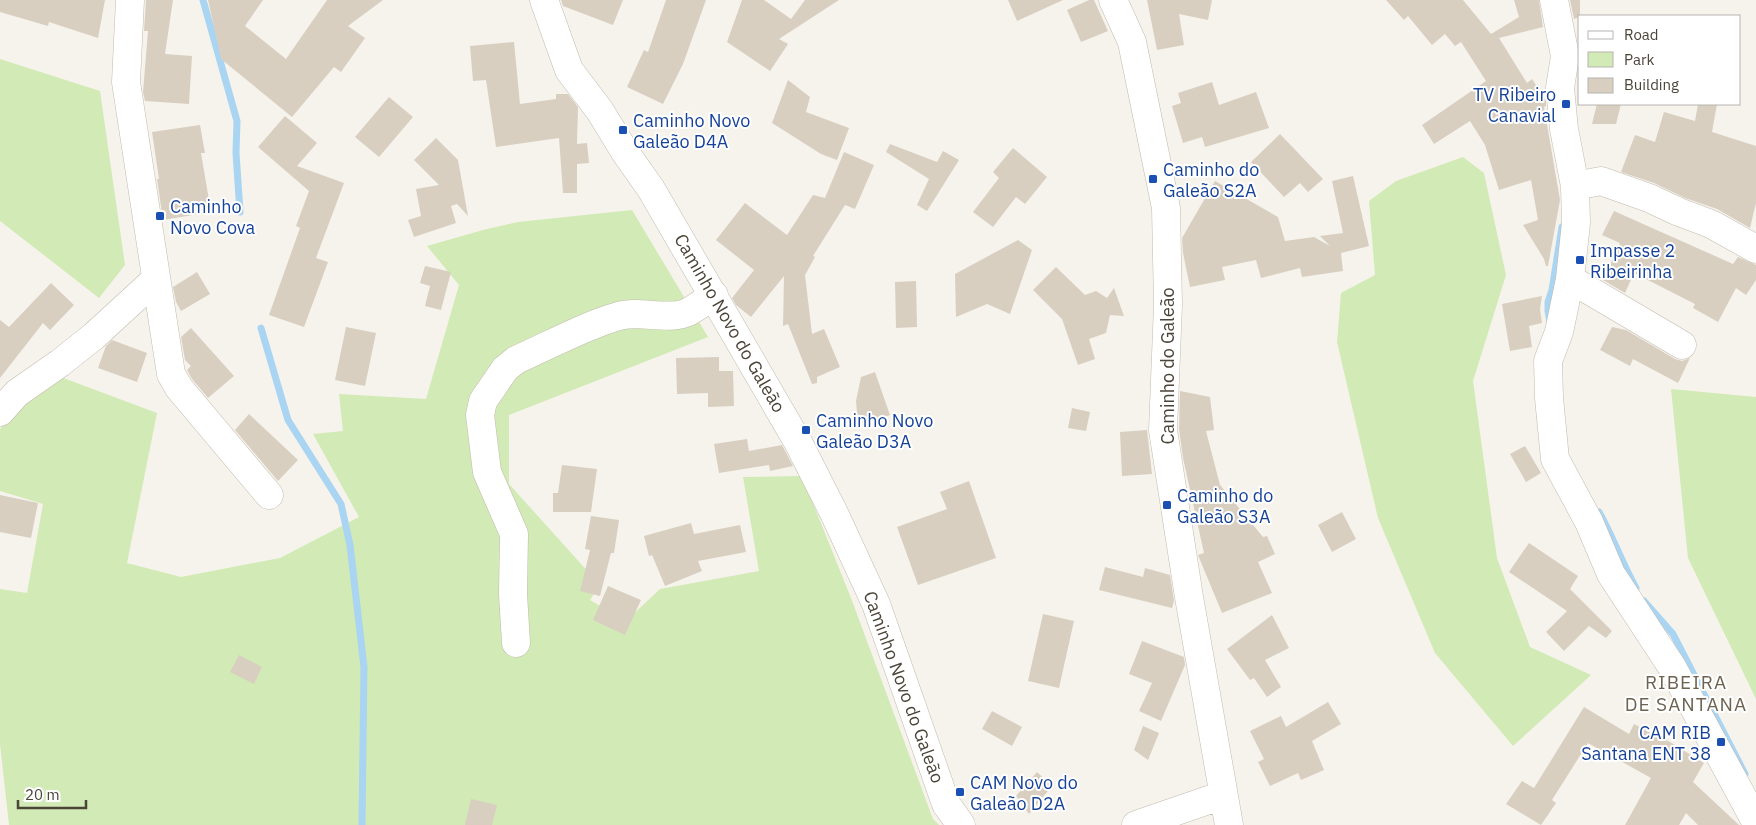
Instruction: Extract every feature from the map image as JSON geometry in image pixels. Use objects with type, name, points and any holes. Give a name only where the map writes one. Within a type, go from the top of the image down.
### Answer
[{"type":"street","points":[[130,0],[126,82],[173,380],[269,495]]},
{"type":"street","name":"Caminho Novo do Galeão","points":[[544,0],[569,70],[600,111],[625,152],[651,189],[798,442],[838,521],[876,604],[946,804],[961,825]]},
{"type":"street","name":"Caminho do Galeão","points":[[1114,0],[1132,42],[1166,208],[1168,305],[1163,430],[1229,825]]},
{"type":"street","points":[[1554,0],[1565,56],[1560,88],[1564,129],[1575,186],[1576,223],[1570,279],[1559,332],[1548,362],[1549,398],[1555,459],[1589,522],[1611,574],[1672,667],[1756,822]]},
{"type":"street","points":[[1575,186],[1601,181],[1641,195],[1711,224],[1756,249]]},
{"type":"street","points":[[0,412],[17,393],[60,364],[94,336],[156,279]]},
{"type":"street","points":[[1570,279],[1682,345]]},
{"type":"street","points":[[516,643],[513,594],[514,534],[487,472],[480,422],[483,401],[505,369],[516,360],[605,320],[621,315],[687,313],[714,295]]},
{"type":"street","points":[[1136,825],[1223,795]]},
{"type":"green space","points":[[0,59],[100,91],[125,265],[99,298],[0,221]]},
{"type":"green space","points":[[1463,157],[1484,173],[1506,275],[1473,381],[1497,558],[1530,647],[1591,675],[1513,746],[1435,653],[1378,518],[1337,342],[1341,293],[1375,275],[1369,201],[1396,181]]},
{"type":"green space","points":[[632,210],[708,337],[509,415],[509,484],[600,585],[590,600],[626,621],[660,589],[759,571],[743,477],[802,476],[851,598],[933,819],[939,825],[9,825],[0,744],[0,589],[27,593],[43,504],[0,491],[0,429],[19,403],[58,376],[157,413],[127,563],[181,577],[280,558],[359,517],[313,434],[343,431],[339,394],[426,399],[459,285],[427,246],[518,222]]},
{"type":"green space","points":[[1671,389],[1756,397],[1756,699],[1688,558]]},
{"type":"building","points":[[0,0],[105,0],[98,38],[49,22],[48,26],[0,12]]},
{"type":"building","points":[[146,0],[173,0],[165,54],[192,56],[189,104],[145,101],[143,92],[148,31],[144,31]]},
{"type":"building","points":[[208,0],[263,0],[245,26],[286,59],[327,0],[383,0],[348,26],[365,38],[341,72],[334,67],[292,117],[221,59]]},
{"type":"building","points":[[561,0],[623,0],[613,25],[563,6]]},
{"type":"building","points":[[666,0],[706,0],[683,64],[663,104],[627,87],[644,50],[648,52]]},
{"type":"building","points":[[742,0],[764,0],[791,19],[805,0],[839,0],[779,39],[788,44],[770,71],[727,42]]},
{"type":"building","points":[[1008,0],[1063,0],[1017,21]]},
{"type":"building","points":[[1089,0],[1094,0],[1108,31],[1081,42],[1067,10]]},
{"type":"building","points":[[1147,0],[1212,0],[1208,20],[1179,14],[1184,45],[1157,50]]},
{"type":"building","points":[[1386,0],[1463,0],[1491,34],[1519,17],[1514,0],[1539,0],[1543,27],[1499,38],[1527,83],[1532,79],[1546,100],[1546,106],[1544,107],[1560,200],[1548,266],[1546,266],[1544,259],[1523,225],[1538,220],[1531,180],[1499,190],[1485,145],[1470,121],[1434,144],[1422,125],[1486,81],[1461,42],[1455,46],[1445,34],[1432,45],[1408,16],[1404,20]]},
{"type":"building","points":[[1570,0],[1580,0],[1580,15],[1574,19]]},
{"type":"building","points":[[514,42],[520,104],[556,99],[556,94],[568,94],[578,107],[577,144],[587,143],[589,163],[577,164],[577,193],[563,193],[559,138],[496,147],[486,80],[473,81],[470,46]]},
{"type":"building","points":[[788,80],[810,97],[806,112],[849,128],[837,160],[821,154],[772,123]]},
{"type":"building","points":[[1212,82],[1219,105],[1256,92],[1269,128],[1205,147],[1202,137],[1183,143],[1172,106],[1181,103],[1178,93]]},
{"type":"building","points":[[389,97],[413,117],[379,157],[355,137]]},
{"type":"building","points":[[1597,105],[1621,105],[1616,124],[1592,124]]},
{"type":"building","points":[[1698,105],[1717,105],[1712,132],[1756,146],[1756,203],[1750,228],[1717,209],[1685,198],[1654,183],[1621,172],[1635,135],[1655,142],[1664,112],[1695,121]]},
{"type":"building","points":[[285,116],[317,143],[297,166],[344,183],[316,258],[328,262],[304,327],[269,315],[300,228],[296,226],[309,191],[258,147]]},
{"type":"building","points":[[200,125],[205,153],[201,153],[211,212],[163,220],[152,132]]},
{"type":"building","points":[[1280,134],[1323,179],[1308,192],[1300,183],[1284,197],[1251,162]]},
{"type":"building","points":[[436,138],[458,160],[468,216],[457,204],[451,206],[456,223],[414,237],[408,220],[421,216],[416,189],[439,185],[414,160]]},
{"type":"building","points":[[890,144],[937,162],[943,151],[959,160],[927,211],[917,205],[929,179],[886,152]]},
{"type":"building","points":[[1013,148],[1047,177],[1025,204],[1016,197],[993,227],[973,212],[999,178],[993,172]]},
{"type":"building","points":[[844,152],[874,165],[855,209],[845,205],[813,256],[815,257],[805,275],[812,334],[824,329],[840,367],[817,377],[817,383],[812,384],[788,324],[783,326],[784,276],[751,317],[736,305],[732,298],[754,270],[716,240],[745,203],[787,235],[813,195],[825,198]]},
{"type":"building","points":[[1353,176],[1369,246],[1341,253],[1343,271],[1302,277],[1300,268],[1261,278],[1256,260],[1222,267],[1225,280],[1190,287],[1182,238],[1215,181],[1278,217],[1285,241],[1314,237],[1330,246],[1320,236],[1343,233],[1332,181]]},
{"type":"building","points":[[1614,211],[1733,264],[1738,257],[1756,265],[1756,280],[1746,295],[1736,288],[1718,322],[1693,308],[1695,304],[1634,273],[1625,293],[1603,280],[1620,243],[1602,235]]},
{"type":"building","points":[[1018,240],[1032,250],[1010,314],[987,304],[956,317],[955,274]]},
{"type":"building","points":[[425,266],[451,272],[441,310],[425,306],[430,286],[420,283]]},
{"type":"building","points":[[1056,267],[1085,295],[1096,291],[1107,298],[1114,288],[1124,316],[1110,315],[1106,333],[1089,339],[1095,359],[1078,365],[1062,319],[1033,290]]},
{"type":"building","points":[[197,272],[210,294],[181,311],[176,302],[173,287]]},
{"type":"building","points":[[916,281],[917,327],[896,328],[895,282]]},
{"type":"building","points":[[51,283],[74,305],[50,330],[43,323],[0,378],[0,320],[9,327]]},
{"type":"building","points":[[1542,296],[1540,309],[1542,323],[1529,326],[1532,347],[1510,351],[1502,304]]},
{"type":"building","points":[[346,327],[376,333],[365,386],[335,380]]},
{"type":"building","points":[[1612,327],[1626,330],[1675,359],[1682,361],[1690,358],[1678,383],[1633,359],[1630,366],[1600,350]]},
{"type":"building","points":[[191,328],[234,376],[208,398],[187,370],[191,366],[185,360],[181,337]]},
{"type":"building","points":[[112,340],[147,353],[137,382],[98,368],[106,346]]},
{"type":"building","points":[[719,357],[719,371],[733,371],[734,406],[708,407],[708,393],[677,394],[676,358]]},
{"type":"building","points":[[875,372],[890,415],[858,426],[856,401],[861,377]]},
{"type":"building","points":[[1180,391],[1210,397],[1214,430],[1206,431],[1220,485],[1263,537],[1267,536],[1275,554],[1258,562],[1272,593],[1222,613],[1198,555],[1204,553],[1183,458],[1179,429]]},
{"type":"building","points":[[1072,408],[1090,412],[1086,431],[1068,428]]},
{"type":"building","points":[[249,414],[298,460],[278,481],[235,430]]},
{"type":"building","points":[[1147,430],[1152,474],[1122,476],[1120,432]]},
{"type":"building","points":[[747,439],[749,451],[782,445],[793,466],[770,471],[769,465],[719,473],[714,444]]},
{"type":"building","points":[[1525,446],[1541,473],[1526,482],[1510,454]]},
{"type":"building","points":[[562,465],[597,469],[591,512],[553,512],[553,493],[558,493]]},
{"type":"building","points":[[969,481],[996,558],[918,585],[897,527],[947,509],[940,492]]},
{"type":"building","points":[[0,495],[38,503],[31,538],[0,532]]},
{"type":"building","points":[[1342,512],[1356,539],[1332,552],[1318,525]]},
{"type":"building","points":[[591,516],[619,520],[614,553],[611,553],[600,596],[580,591],[590,550],[585,549]]},
{"type":"building","points":[[691,523],[694,534],[740,525],[746,552],[698,561],[702,571],[665,586],[652,555],[649,556],[644,536]]},
{"type":"building","points":[[1529,543],[1578,576],[1570,589],[1612,631],[1606,638],[1589,626],[1564,651],[1546,632],[1567,611],[1509,572]]},
{"type":"building","points":[[1105,567],[1143,577],[1145,568],[1170,575],[1174,601],[1172,608],[1099,590]]},
{"type":"building","points":[[608,586],[641,600],[625,635],[593,620]]},
{"type":"building","points":[[1043,614],[1074,621],[1059,688],[1028,681]]},
{"type":"building","points":[[1272,615],[1289,648],[1265,660],[1281,687],[1267,697],[1254,678],[1250,680],[1227,649]]},
{"type":"building","points":[[1142,641],[1184,657],[1185,665],[1161,721],[1139,711],[1152,683],[1129,674]]},
{"type":"building","points":[[239,655],[262,667],[254,684],[230,672]]},
{"type":"building","points":[[1328,702],[1341,724],[1312,741],[1324,770],[1301,780],[1298,773],[1270,786],[1258,762],[1264,759],[1250,731],[1281,716],[1286,727]]},
{"type":"building","points":[[1584,707],[1629,734],[1634,724],[1651,733],[1652,731],[1704,763],[1693,782],[1739,825],[1698,825],[1686,813],[1679,825],[1625,825],[1651,778],[1588,743],[1552,800],[1556,803],[1541,825],[1506,804],[1522,781],[1534,788]]},
{"type":"building","points":[[992,711],[1022,727],[1012,746],[982,729]]},
{"type":"building","points":[[1143,726],[1159,733],[1148,760],[1134,750]]},
{"type":"building","points":[[1037,772],[1052,786],[1029,814],[1016,796]]},
{"type":"building","points":[[471,799],[497,805],[492,825],[465,825]]},
{"type":"waterway","points":[[203,0],[237,121],[236,153],[240,212]]},
{"type":"waterway","name":"RIBEIRA DE SANTANA","points":[[1550,322],[1548,302],[1552,290],[1562,227]]},
{"type":"waterway","points":[[261,328],[288,420],[341,504],[350,545],[364,667],[362,825]]},
{"type":"waterway","name":"RIBEIRA DE SANTANA","points":[[1599,512],[1636,588]]},
{"type":"waterway","name":"RIBEIRA DE SANTANA","points":[[1644,601],[1673,634],[1745,774]]},
{"type":"place","name":"TV Ribeiro Canavial","points":[[1566,104]]},
{"type":"place","name":"Caminho Novo Galeão D4A","points":[[623,130]]},
{"type":"place","name":"Caminho do Galeão S2A","points":[[1153,179]]},
{"type":"place","name":"Caminho Novo Cova","points":[[160,216]]},
{"type":"place","name":"Impasse 2 Ribeirinha","points":[[1580,260]]},
{"type":"place","name":"Caminho Novo Galeão D3A","points":[[806,430]]},
{"type":"place","name":"Caminho do Galeão S3A","points":[[1167,505]]},
{"type":"place","name":"CAM RIB Santana ENT 38","points":[[1721,742]]},
{"type":"place","name":"CAM Novo do Galeão D2A","points":[[960,792]]},
{"type":"district","name":"RIBEIRA DE SANTANA","points":[[1686,693]]}]
